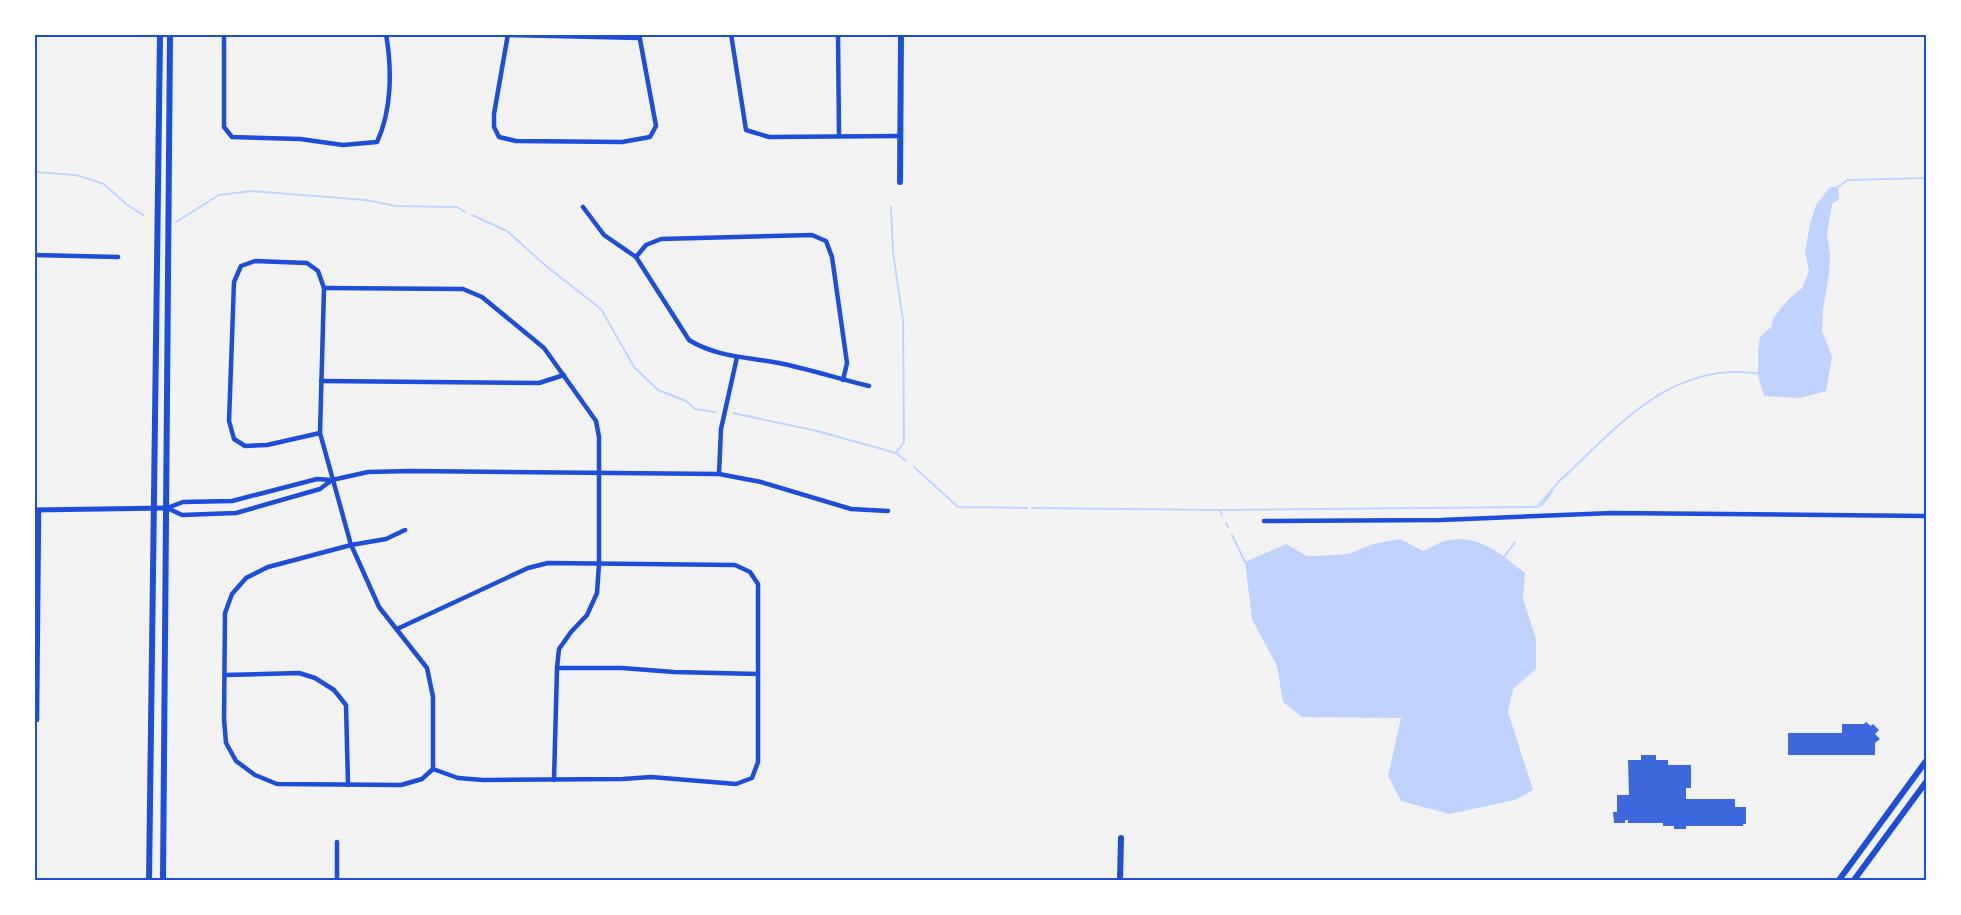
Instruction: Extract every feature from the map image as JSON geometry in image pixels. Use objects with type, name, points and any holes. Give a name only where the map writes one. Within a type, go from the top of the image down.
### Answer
[{"type":"main road","points":[[163,880],[170,34]]},
{"type":"main road","points":[[900,182],[901,34]]},
{"type":"main road","points":[[148,880],[160,35]]},
{"type":"main road","points":[[1839,880],[1926,761]]},
{"type":"main road","points":[[1854,880],[1926,782]]},
{"type":"main road","points":[[1120,880],[1121,838]]},
{"type":"street","points":[[160,35],[165,34]]},
{"type":"street","points":[[224,34],[224,127],[232,137],[300,139],[343,145],[377,142],[382,130],[389,95],[390,55],[386,34]]},
{"type":"street","points":[[731,34],[747,130],[769,137],[900,136]]},
{"type":"street","points":[[838,34],[839,136]]},
{"type":"street","points":[[508,35],[639,36],[656,126],[650,137],[622,142],[516,141],[499,137],[494,128],[494,114],[508,35]]},
{"type":"street","points":[[583,207],[604,235],[636,256],[689,340],[702,348],[737,357],[780,363],[869,386]]},
{"type":"street","points":[[636,256],[646,245],[661,239],[812,235],[826,242],[832,256],[848,363],[843,380]]},
{"type":"street","points":[[34,255],[118,257]]},
{"type":"street","points":[[320,433],[267,445],[245,446],[234,439],[229,421],[234,282],[241,266],[255,261],[308,263],[318,271],[324,288],[320,433],[351,545],[364,578],[379,607],[427,668],[434,697],[434,769]]},
{"type":"street","points":[[324,288],[463,289],[482,297],[544,348],[596,421],[599,437],[597,593],[587,615],[571,632],[560,649],[557,669],[554,780]]},
{"type":"street","points":[[719,474],[722,429],[737,357]]},
{"type":"street","points":[[321,381],[539,383],[564,375]]},
{"type":"street","points":[[37,720],[37,510],[167,508],[183,502],[232,501],[317,479],[332,480],[368,472],[389,471],[719,474],[761,482],[851,509],[888,511]]},
{"type":"street","points":[[167,508],[182,515],[236,513],[320,489],[332,480]]},
{"type":"street","points":[[1264,521],[1441,520],[1612,513],[1926,516]]},
{"type":"street","points":[[405,530],[386,539],[351,545],[268,567],[246,578],[232,594],[225,613],[224,719],[226,743],[236,761],[255,775],[277,784],[401,785],[422,779],[434,769]]},
{"type":"street","points":[[397,629],[528,568],[548,563],[735,566],[750,572],[758,584],[758,762],[752,778],[736,784],[651,777],[483,780],[458,778],[434,769]]},
{"type":"street","points":[[557,669],[622,668],[758,674]]},
{"type":"street","points":[[225,675],[299,673],[315,678],[334,690],[346,705],[348,785]]},
{"type":"street","points":[[337,842],[337,880]]},
{"type":"water","points":[[1830,187],[1838,187],[1839,199],[1832,204],[1827,234],[1830,255],[1822,331],[1832,357],[1826,391],[1800,398],[1764,396],[1758,376],[1760,337],[1772,326],[1773,318],[1788,300],[1802,288],[1809,271],[1805,251],[1810,224],[1816,205]]},
{"type":"water","points":[[1400,539],[1423,551],[1446,541],[1461,539],[1481,543],[1525,573],[1523,599],[1536,639],[1536,669],[1513,689],[1508,712],[1533,790],[1515,800],[1449,814],[1401,801],[1388,776],[1401,718],[1302,717],[1283,702],[1277,666],[1252,619],[1245,562],[1286,544],[1307,556],[1315,556],[1348,554],[1373,544]]},
{"type":"building","points":[[1866,722],[1871,726],[1873,724],[1879,730],[1875,734],[1880,739],[1875,743],[1875,755],[1788,755],[1788,733],[1842,733],[1842,724],[1864,724]]},
{"type":"building","points":[[1641,755],[1656,755],[1656,760],[1668,760],[1668,765],[1691,765],[1691,788],[1686,788],[1686,799],[1735,799],[1735,807],[1746,807],[1746,824],[1743,826],[1686,826],[1686,829],[1674,829],[1674,826],[1663,826],[1663,823],[1628,823],[1628,820],[1625,820],[1625,823],[1614,823],[1613,812],[1617,812],[1617,795],[1629,795],[1628,760],[1641,760]]},
{"type":"waterway","points":[[34,172],[76,175],[104,184],[126,204],[143,215]]},
{"type":"waterway","points":[[1838,187],[1847,180],[1926,178]]},
{"type":"waterway","points":[[176,222],[219,195],[251,191],[366,200],[396,206],[457,207],[465,212]]},
{"type":"waterway","points":[[891,207],[893,252],[903,320],[904,442],[896,453]]},
{"type":"waterway","points":[[472,215],[507,231],[546,266],[601,309],[634,367],[658,390],[686,401],[695,409],[715,412]]},
{"type":"waterway","points":[[1563,478],[1628,417],[1675,386],[1701,376],[1730,372],[1761,374]]},
{"type":"waterway","points":[[733,413],[817,431],[896,453],[906,461]]},
{"type":"waterway","points":[[914,467],[958,507],[1027,508]]},
{"type":"waterway","points":[[1220,510],[1537,507],[1562,478]]},
{"type":"waterway","points":[[1541,506],[1552,492]]},
{"type":"waterway","points":[[1032,508],[1220,510],[1222,515]]},
{"type":"waterway","points":[[1226,523],[1228,527]]},
{"type":"waterway","points":[[1232,535],[1245,562]]},
{"type":"waterway","points":[[1504,557],[1515,542]]}]
